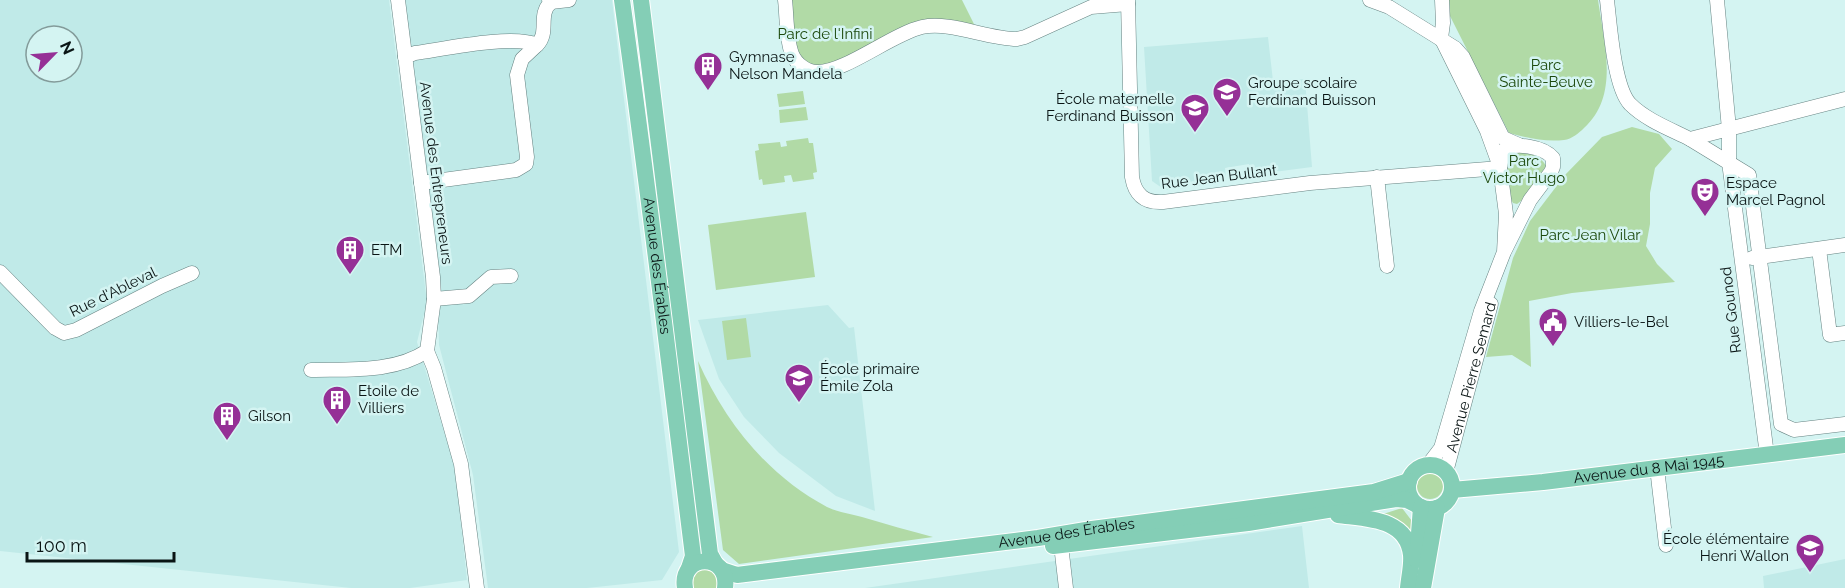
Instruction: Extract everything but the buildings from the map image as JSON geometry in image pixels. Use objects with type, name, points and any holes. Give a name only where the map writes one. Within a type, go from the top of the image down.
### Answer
[{"type":"main road","name":"Avenue des Érables","points":[[622,0],[646,173],[693,556],[684,579],[685,588]]},
{"type":"main road","name":"Avenue des Érables","points":[[641,0],[710,554],[719,567],[737,575],[1038,538],[1374,492],[1409,481]]},
{"type":"main road","name":"Avenue du 8 Mai 1945","points":[[1452,490],[1543,482],[1845,445]]},
{"type":"main road","points":[[1428,465],[1438,466],[1450,477],[1452,490],[1447,501],[1425,507],[1409,494],[1409,481],[1414,472],[1428,465]]},
{"type":"main road","name":"Avenue des Érables","points":[[1248,523],[1396,499],[1425,507]]},
{"type":"main road","points":[[1409,588],[1418,558],[1425,507]]},
{"type":"main road","points":[[1422,588],[1425,507]]},
{"type":"main road","name":"Avenue des Érables","points":[[734,588],[740,585],[1061,545],[1338,515],[1387,522],[1400,531],[1408,543],[1411,555],[1409,588]]},
{"type":"main road","points":[[689,568],[701,561],[719,567],[726,582],[725,588]]},
{"type":"street","name":"Avenue des Entrepreneurs","points":[[398,0],[434,299],[427,351],[434,368],[461,464],[477,588]]},
{"type":"street","points":[[421,183],[516,170],[526,164],[517,75],[522,59],[542,40],[544,13],[550,1],[569,0]]},
{"type":"street","points":[[785,0],[790,48],[795,59],[804,68],[816,72],[829,71],[922,27],[939,26],[1017,39],[1091,7],[1128,2]]},
{"type":"street","points":[[1370,0],[1389,7],[1455,48],[1462,57],[1503,138],[1550,154],[1553,158],[1553,167],[1530,200],[1504,252]]},
{"type":"street","points":[[1443,0],[1441,38],[1487,131],[1500,168],[1506,214],[1504,252]]},
{"type":"street","points":[[1606,0],[1620,90],[1630,104],[1642,114],[1690,139],[1749,175],[1781,424],[1794,430],[1845,424]]},
{"type":"street","name":"Rue Gounod","points":[[1717,0],[1729,129],[1729,162],[1767,455]]},
{"type":"street","name":"Rue Jean Bullant","points":[[1128,2],[1132,177],[1143,199],[1163,202],[1282,186],[1500,168]]},
{"type":"street","points":[[405,57],[415,53],[503,42],[527,40],[537,45]]},
{"type":"street","points":[[1690,139],[1845,99]]},
{"type":"street","points":[[1500,168],[1503,151],[1509,146],[1521,146]]},
{"type":"street","points":[[1377,177],[1387,267]]},
{"type":"street","points":[[1741,259],[1845,245]]},
{"type":"street","points":[[1819,249],[1830,335],[1845,333]]},
{"type":"street","name":"Avenue Pierre Semard","points":[[1428,465],[1441,448],[1481,311],[1504,252]]},
{"type":"street","name":"Rue d'Ableval","points":[[0,272],[55,328],[64,333],[76,330],[192,273]]},
{"type":"street","points":[[434,299],[469,296],[491,276],[511,276]]},
{"type":"street","name":"Avenue Pierre Semard","points":[[1446,472],[1491,310],[1492,284]]},
{"type":"street","points":[[311,370],[394,365],[415,359],[427,351]]},
{"type":"street","points":[[1657,468],[1666,545]]},
{"type":"street","points":[[1061,545],[1066,588]]},
{"type":"shaded area","points":[[0,0],[389,0],[427,302],[417,342],[455,468],[467,580],[410,588],[351,588],[0,551]]},
{"type":"shaded area","points":[[403,0],[612,0],[679,552],[662,580],[587,588],[488,588],[473,475],[439,345],[437,271]]},
{"type":"shaded area","name":"Groupe scolaire Ferdinand Buisson","points":[[1268,37],[1273,81],[1305,79],[1312,167],[1251,175],[1249,164],[1225,168],[1226,178],[1217,180],[1217,183],[1198,186],[1197,181],[1185,183],[1186,188],[1165,190],[1152,181],[1144,47]]},
{"type":"shaded area","name":"École primaire Émile Zola","points":[[828,305],[849,328],[854,327],[875,511],[836,496],[779,453],[744,417],[719,379],[698,320]]},
{"type":"shaded area","points":[[1302,526],[1309,588],[865,588]]},
{"type":"shaded area","name":"École élémentaire Henri Wallon","points":[[1845,559],[1845,588],[1764,588],[1763,576]]},
{"type":"green space","name":"Parc de l'Infini","points":[[788,0],[962,0],[975,26],[929,21],[836,65],[810,68],[794,51]]},
{"type":"green space","name":"Parc Sainte-Beuve","points":[[1449,0],[1598,0],[1606,51],[1606,85],[1595,115],[1584,128],[1578,134],[1564,140],[1537,139],[1509,133],[1450,16]]},
{"type":"green space","points":[[803,91],[805,104],[779,107],[777,94]]},
{"type":"green space","points":[[806,107],[808,120],[780,123],[779,110]]},
{"type":"green space","name":"Parc Jean Vilar","points":[[1632,127],[1659,134],[1672,149],[1655,168],[1650,193],[1650,224],[1646,246],[1657,264],[1675,282],[1572,293],[1529,301],[1531,367],[1512,355],[1486,357],[1513,258],[1530,221],[1565,175],[1602,137]]},
{"type":"green space","points":[[808,138],[809,143],[813,143],[817,172],[813,173],[814,179],[793,182],[791,175],[784,176],[785,182],[763,185],[762,179],[759,180],[755,151],[759,150],[758,144],[780,142],[781,147],[787,146],[786,141]]},
{"type":"green space","name":"Parc Victor Hugo","points":[[1511,152],[1536,156],[1546,166],[1525,198],[1517,204],[1511,199],[1508,185],[1507,169]]},
{"type":"green space","points":[[806,212],[815,277],[716,290],[708,225]]},
{"type":"green space","points":[[746,318],[751,357],[727,360],[722,321]]},
{"type":"green space","points":[[698,361],[721,405],[750,445],[767,463],[805,494],[831,509],[933,537],[739,564],[723,550]]},
{"type":"green space","points":[[1430,473],[1439,477],[1443,486],[1439,495],[1430,499],[1421,495],[1417,486],[1421,477]]},
{"type":"green space","points":[[1402,508],[1415,525],[1415,543],[1380,515]]},
{"type":"green space","points":[[700,568],[717,573],[718,588],[692,588],[691,578]]},
{"type":"place","name":"Gymnase Nelson Mandela","points":[[708,92]]},
{"type":"place","name":"Groupe scolaire Ferdinand Buisson","points":[[1227,118]]},
{"type":"place","name":"École maternelle Ferdinand Buisson","points":[[1195,134]]},
{"type":"place","name":"Espace Marcel Pagnol","points":[[1705,218]]},
{"type":"place","name":"ETM","points":[[350,276]]},
{"type":"place","name":"Villiers-le-Bel","points":[[1553,348]]},
{"type":"place","name":"École primaire Émile Zola","points":[[799,404]]},
{"type":"place","name":"Etoile de Villiers","points":[[337,426]]},
{"type":"place","name":"Gilson","points":[[227,442]]},
{"type":"place","name":"École élémentaire Henri Wallon","points":[[1810,574]]}]
